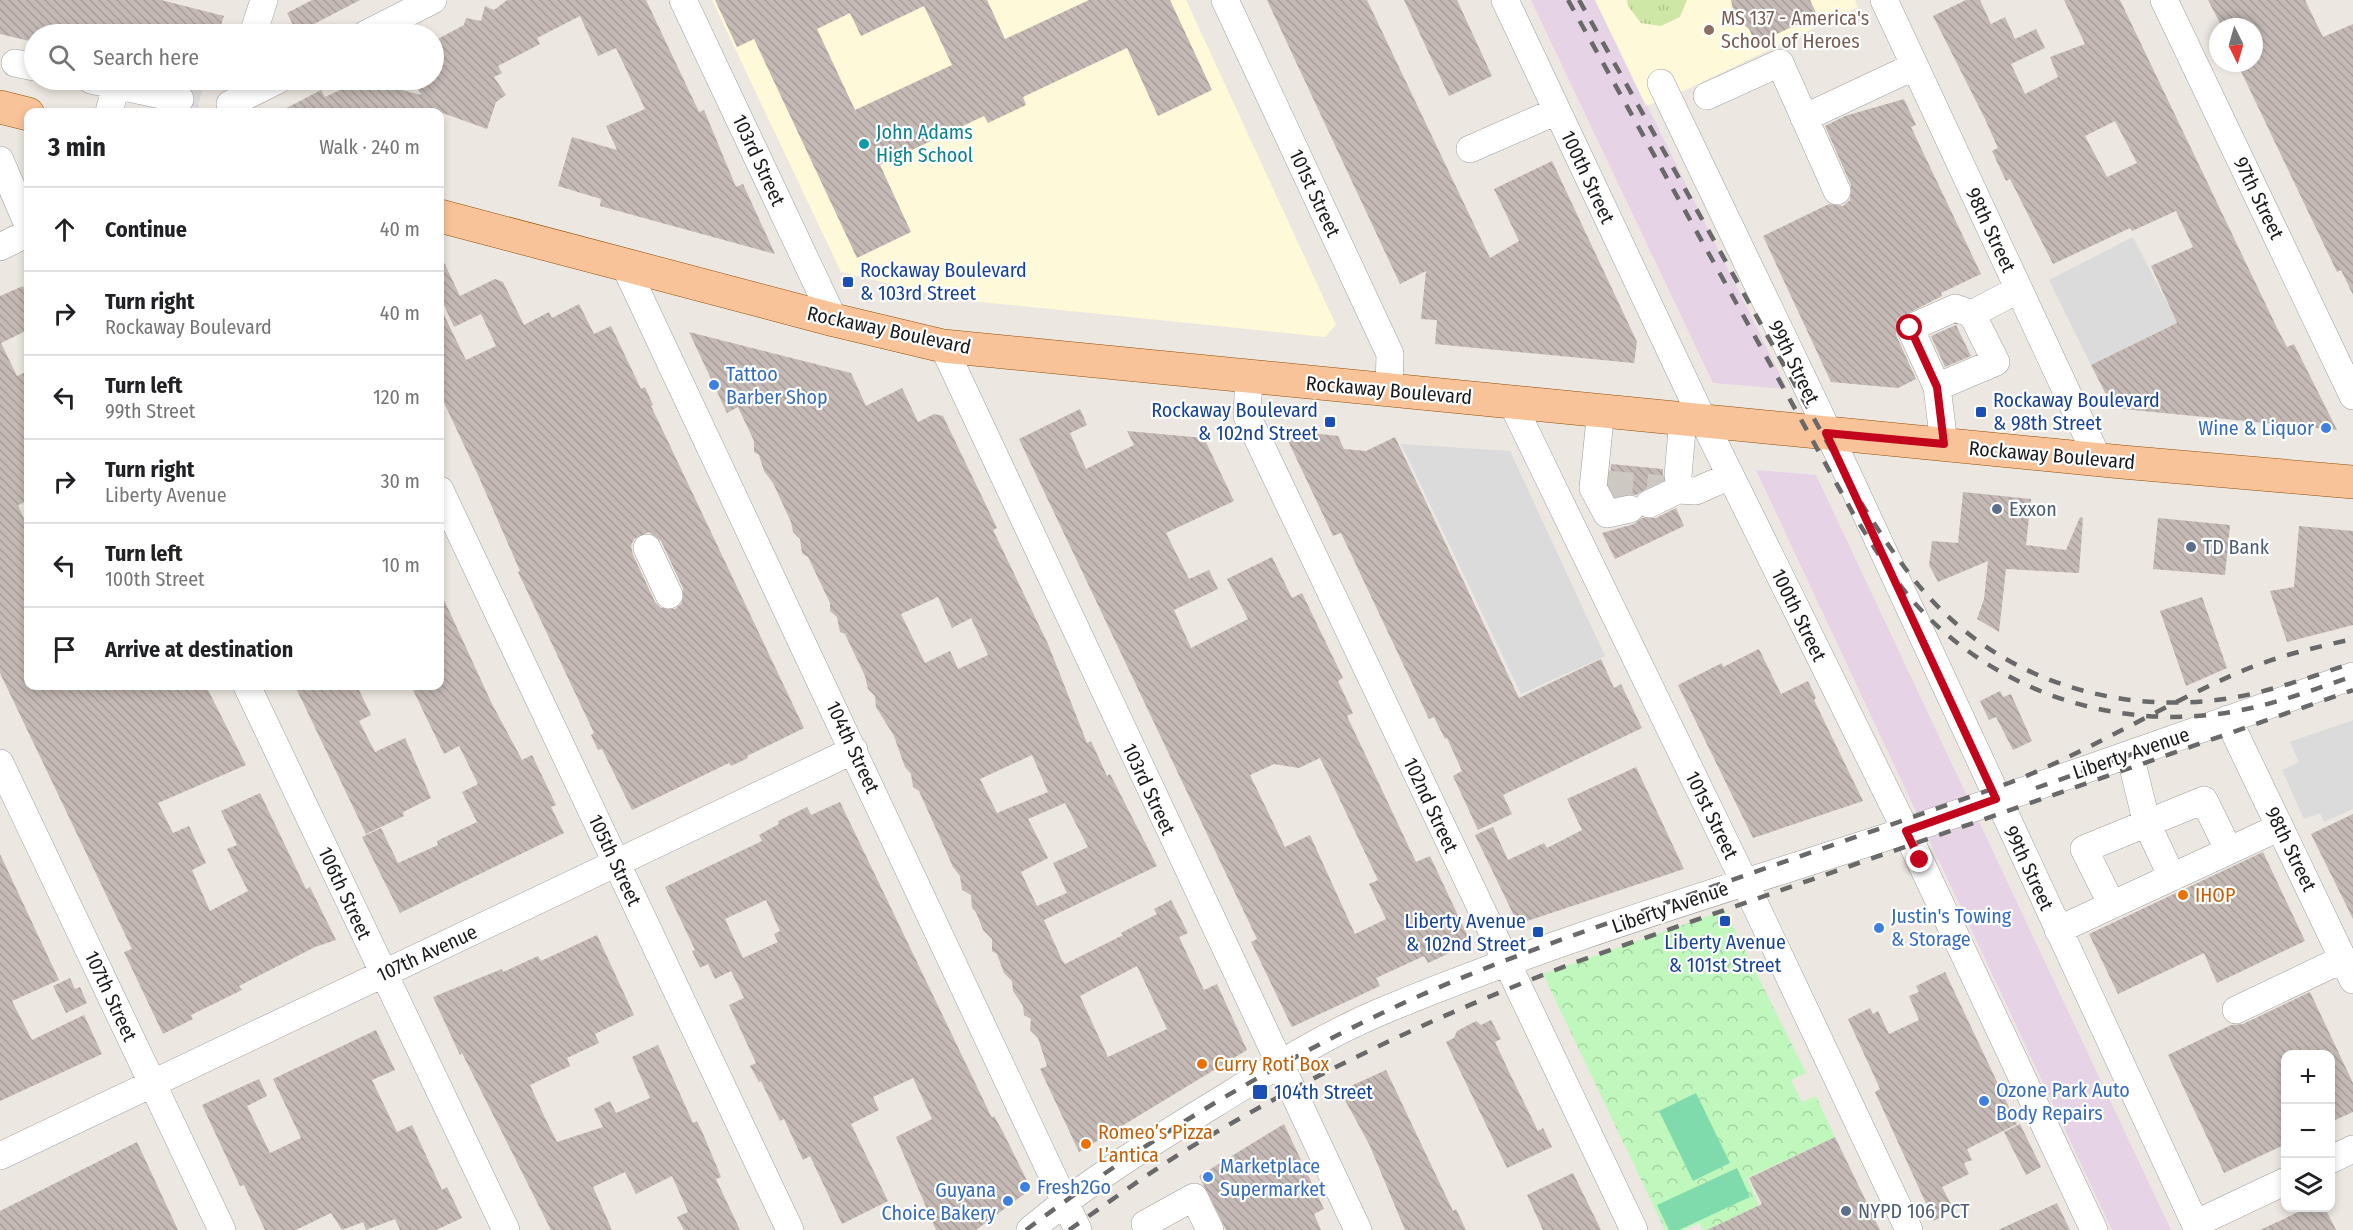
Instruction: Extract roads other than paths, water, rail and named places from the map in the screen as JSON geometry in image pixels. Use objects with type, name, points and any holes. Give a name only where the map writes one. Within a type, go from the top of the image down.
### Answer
[{"type":"main road","points":[[0,107],[24,113]]},
{"type":"main road","name":"Rockaway Boulevard","points":[[444,217],[834,320],[943,346],[1601,409],[1826,433],[2353,482]]},
{"type":"street","points":[[256,24],[264,0]]},
{"type":"street","points":[[386,24],[433,0]]},
{"type":"street","name":"103rd Street","points":[[683,0],[834,320]]},
{"type":"street","name":"101st Street","points":[[1225,0],[1390,354],[1389,389]]},
{"type":"street","name":"100th Street","points":[[1505,0],[1557,111],[1693,419],[1730,476],[1906,831],[2094,1230]]},
{"type":"street","name":"98th Street","points":[[1884,0],[2098,459]]},
{"type":"street","name":"97th Street","points":[[2164,0],[2353,396]]},
{"type":"street","points":[[1707,96],[1780,63],[1837,191]]},
{"type":"street","points":[[1804,118],[1915,66]]},
{"type":"street","name":"99th Street","points":[[1661,83],[1816,406],[1826,433],[2197,1227]]},
{"type":"street","points":[[105,90],[108,108]]},
{"type":"street","points":[[139,90],[180,99]]},
{"type":"street","points":[[232,99],[251,90]]},
{"type":"street","points":[[1470,149],[1557,111]]},
{"type":"street","points":[[0,160],[24,216]]},
{"type":"street","points":[[0,247],[24,235]]},
{"type":"street","name":"104th Street","points":[[625,266],[1078,1230]]},
{"type":"street","points":[[1972,314],[2019,289]]},
{"type":"street","points":[[1937,387],[1996,362],[1972,314],[1955,308],[1910,328],[1937,387],[1944,444]]},
{"type":"street","name":"103rd Street","points":[[943,346],[1278,1065],[1358,1230]]},
{"type":"street","name":"102nd Street","points":[[1249,376],[1247,416],[1634,1230]]},
{"type":"street","name":"101st Street","points":[[1511,401],[1910,1230]]},
{"type":"street","points":[[1601,409],[1601,477],[1607,514],[1661,490],[1696,491],[1730,476]]},
{"type":"street","points":[[1661,490],[1693,419]]},
{"type":"street","points":[[1561,502],[1601,477]]},
{"type":"street","name":"105th Street","points":[[444,498],[790,1230]]},
{"type":"street","points":[[647,548],[669,595]]},
{"type":"street","name":"Liberty Avenue","points":[[1030,1230],[1064,1202],[1174,1129],[1278,1065],[1377,1013],[1506,963],[1744,881],[1906,831],[2353,676]]},
{"type":"street","name":"106th Street","points":[[249,690],[506,1230]]},
{"type":"street","name":"98th Street","points":[[2228,718],[2350,974]]},
{"type":"street","name":"107th Avenue","points":[[0,1156],[854,750]]},
{"type":"street","points":[[2130,754],[2148,824],[2172,877]]},
{"type":"street","name":"107th Street","points":[[0,763],[222,1230]]},
{"type":"street","points":[[2112,905],[2084,849],[2205,800],[2229,851]]},
{"type":"street","points":[[2058,930],[2280,827]]},
{"type":"street","points":[[2236,1010],[2350,974]]},
{"type":"street","points":[[2335,1158],[2353,1149]]},
{"type":"street","points":[[2197,1227],[2281,1184]]},
{"type":"street","points":[[1148,1230],[1145,1224],[1194,1197],[1210,1230]]},
{"type":"tunnel","points":[[1606,484],[1665,489]]},
{"type":"railway","points":[[1568,0],[1854,515],[1903,589],[1923,612],[1954,641],[1989,665],[2026,685],[2065,700],[2105,710],[2147,716],[2189,717],[2247,709],[2293,697],[2353,676]]},
{"type":"railway","points":[[1579,0],[1863,506],[1915,581],[1952,620],[1981,644],[2047,679],[2119,698],[2156,702],[2194,702],[2247,695],[2353,663]]},
{"type":"railway","points":[[1026,1230],[1109,1170],[1195,1115],[1283,1064],[1408,1001],[1547,945],[2009,783],[2067,758],[2206,687],[2249,668],[2353,639]]},
{"type":"railway","points":[[1069,1230],[1167,1162],[1247,1115],[1339,1066],[1481,1000],[1579,961],[2353,690]]},
{"type":"railway","points":[[2036,788],[2178,738]]},
{"type":"place","name":"MS 137 - America's School of Heroes","points":[[1709,30]]},
{"type":"place","name":"John Adams High School","points":[[864,144]]},
{"type":"place","name":"Rockaway Boulevard & 103rd Street","points":[[848,282]]},
{"type":"place","name":"Tattoo Barber Shop","points":[[714,385]]},
{"type":"place","name":"Rockaway Boulevard & 98th Street","points":[[1981,412]]},
{"type":"place","name":"Rockaway Boulevard & 102nd Street","points":[[1330,422]]},
{"type":"place","name":"Wine & Liquor","points":[[2326,428]]},
{"type":"place","name":"Exxon","points":[[1997,509]]},
{"type":"place","name":"TD Bank","points":[[2191,547]]},
{"type":"place","name":"IHOP","points":[[2183,895]]},
{"type":"place","name":"Liberty Avenue & 101st Street","points":[[1725,921]]},
{"type":"place","name":"Justin's Towing & Storage","points":[[1879,928]]},
{"type":"place","name":"Liberty Avenue & 102nd Street","points":[[1538,932]]},
{"type":"place","name":"Curry Roti Box","points":[[1202,1064]]},
{"type":"place","name":"104th Street","points":[[1260,1092]]},
{"type":"place","name":"Ozone Park Auto Body Repairs","points":[[1984,1101]]},
{"type":"place","name":"Romeo’s Pizza L’antica","points":[[1086,1144]]},
{"type":"place","name":"Marketplace Supermarket","points":[[1208,1177]]},
{"type":"place","name":"Fresh2Go","points":[[1025,1187]]},
{"type":"place","name":"Guyana Choice Bakery","points":[[1008,1201]]},
{"type":"place","name":"NYPD 106 PCT","points":[[1846,1211]]}]
